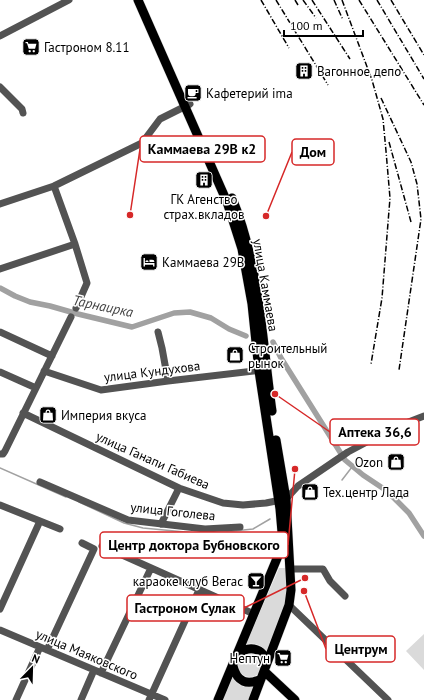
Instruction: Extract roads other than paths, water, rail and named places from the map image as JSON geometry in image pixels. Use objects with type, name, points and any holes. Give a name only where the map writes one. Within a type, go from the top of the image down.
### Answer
[{"type":"main road","name":"улица Каммаева","points":[[138,0],[187,105]]},
{"type":"main road","name":"улица Каммаева","points":[[143,0],[227,202],[242,249],[263,370],[282,499],[286,545],[291,569],[291,590],[289,605],[253,700]]},
{"type":"main road","points":[[218,700],[254,614],[286,545]]},
{"type":"main road","points":[[233,666],[235,674],[246,683],[254,683],[263,674],[266,660],[263,654],[250,648],[243,649],[238,654]]},
{"type":"main road","points":[[263,674],[286,700]]},
{"type":"main road","points":[[263,674],[295,700]]},
{"type":"street","points":[[0,36],[69,0]]},
{"type":"street","points":[[0,87],[22,109],[23,113]]},
{"type":"street","points":[[0,204],[54,186],[142,143],[160,119],[187,105]]},
{"type":"street","points":[[54,186],[75,244],[87,283],[76,308]]},
{"type":"street","points":[[0,269],[75,244]]},
{"type":"street","points":[[0,454],[5,452],[71,318]]},
{"type":"street","points":[[0,332],[52,356]]},
{"type":"street","points":[[158,332],[168,381]]},
{"type":"street","name":"улица Кундухова","points":[[44,371],[101,390],[263,370]]},
{"type":"street","points":[[0,372],[36,388]]},
{"type":"street","name":"улица Ганапи Габиева","points":[[23,413],[179,488],[223,503],[243,505],[266,503],[282,499]]},
{"type":"street","points":[[282,499],[298,486],[348,452],[393,428],[424,416]]},
{"type":"street","name":"улица Гоголева","points":[[40,482],[128,520],[206,530],[240,527]]},
{"type":"street","points":[[161,524],[179,488]]},
{"type":"street","points":[[0,504],[60,529]]},
{"type":"street","points":[[0,609],[40,521]]},
{"type":"street","points":[[47,650],[94,549],[82,543]]},
{"type":"street","points":[[102,546],[254,614]]},
{"type":"street","points":[[80,700],[98,671],[151,568]]},
{"type":"street","points":[[291,569],[323,569],[330,581],[345,596]]},
{"type":"street","points":[[150,697],[199,590]]},
{"type":"street","points":[[289,605],[388,700]]},
{"type":"street","name":"улица Маяковского","points":[[0,630],[98,671],[150,697],[165,700]]},
{"type":"street","points":[[16,700],[40,647]]},
{"type":"waterway","name":"Тарнаирка","points":[[0,288],[30,302],[132,327],[174,313],[190,312],[211,318],[229,329],[246,336]]},
{"type":"waterway","name":"Тарнаирка","points":[[273,342],[281,358],[345,460],[395,499],[409,513],[424,536]]},
{"type":"waterway","points":[[342,480],[352,467]]},
{"type":"waterway","points":[[0,468],[66,497]]},
{"type":"waterway","points":[[79,502],[124,523],[143,528],[206,534],[253,529],[270,519]]},
{"type":"railway","points":[[261,0],[289,48]]},
{"type":"railway","points":[[276,0],[328,85]]},
{"type":"railway","points":[[295,0],[298,5]]},
{"type":"railway","points":[[303,0],[316,18]]},
{"type":"railway","points":[[312,0],[350,59]]},
{"type":"railway","points":[[334,0],[343,20]]},
{"type":"railway","points":[[342,0],[372,80],[383,119],[390,198],[382,298],[371,364]]},
{"type":"railway","points":[[359,0],[424,105]]},
{"type":"railway","points":[[377,0],[424,79]]},
{"type":"railway","points":[[391,0],[424,55]]},
{"type":"railway","points":[[381,98],[411,162],[417,184],[421,219],[399,370]]},
{"type":"railway","points":[[389,142],[411,222]]},
{"type":"place","name":"Гастроном 8.11","points":[[31,47]]},
{"type":"place","name":"Вагонное депо","points":[[304,71]]},
{"type":"place","name":"Кафетерий ima","points":[[193,93]]},
{"type":"place","name":"ГК Агенство страх.вкладов","points":[[204,180]]},
{"type":"place","name":"Каммаева 29В к2","points":[[130,215]]},
{"type":"place","name":"Дом","points":[[266,216]]},
{"type":"place","name":"Каммаева 29В","points":[[149,262]]},
{"type":"place","name":"Строительный рынок","points":[[235,355]]},
{"type":"place","name":"Аптека 36,6","points":[[275,394]]},
{"type":"place","name":"Империя вкуса","points":[[48,415]]},
{"type":"place","name":"Ozon","points":[[396,462]]},
{"type":"place","name":"Центр доктора Бубновского","points":[[295,469]]},
{"type":"place","name":"Тех.центр Лада","points":[[310,492]]},
{"type":"place","name":"Гастроном Сулак","points":[[305,578]]},
{"type":"place","name":"караоке клуб Вегас","points":[[256,581]]},
{"type":"place","name":"Центрум","points":[[304,591]]},
{"type":"place","name":"Нептун","points":[[283,658]]}]
